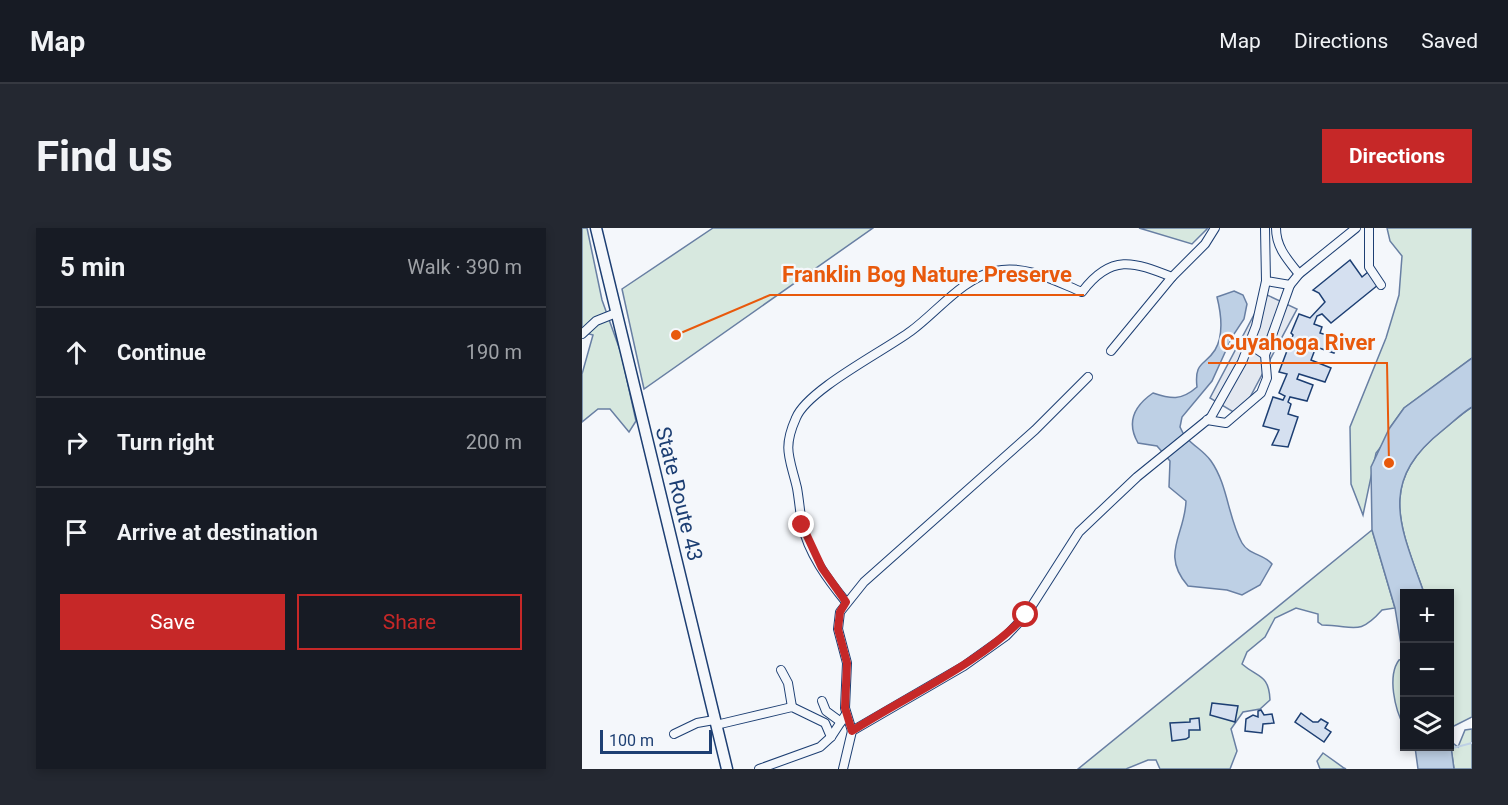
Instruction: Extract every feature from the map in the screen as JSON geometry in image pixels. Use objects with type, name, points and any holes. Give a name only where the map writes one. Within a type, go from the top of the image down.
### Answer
[{"type":"main road","name":"State Route 43","points":[[596,228],[727,769]]},
{"type":"lane","points":[[1111,351],[1172,277],[1205,244],[1215,228]]},
{"type":"lane","points":[[841,768],[852,731],[964,666],[1006,636],[1026,615],[1079,531],[1207,420],[1242,362],[1256,326],[1266,281],[1265,228]]},
{"type":"lane","points":[[1276,228],[1276,240],[1281,250],[1299,274]]},
{"type":"lane","points":[[1207,420],[1226,423],[1262,393],[1267,378],[1265,355],[1290,285],[1299,274],[1356,228]]},
{"type":"lane","points":[[1369,228],[1370,267],[1381,285]]},
{"type":"lane","points":[[846,602],[822,568],[802,525],[796,486],[787,456],[790,433],[802,407],[838,379],[912,331],[973,281],[994,271],[1024,270],[1082,292],[1095,277],[1121,264],[1131,262],[1172,277]]},
{"type":"lane","points":[[1266,281],[1290,285]]},
{"type":"lane","points":[[582,334],[596,321],[616,313]]},
{"type":"lane","points":[[1249,344],[1265,355]]},
{"type":"lane","points":[[759,769],[811,752],[831,737],[843,718],[847,663],[838,629],[840,612],[846,602],[864,582],[1035,430],[1088,377]]},
{"type":"lane","points":[[781,670],[788,683],[792,707]]},
{"type":"lane","points":[[822,701],[826,711],[843,718],[852,731]]},
{"type":"lane","points":[[674,734],[697,723],[715,723],[792,707],[825,723],[831,737]]},
{"type":"shaded area","points":[[582,228],[587,228],[602,300],[621,353],[636,421],[629,432],[610,409],[598,409],[582,422],[582,374],[593,335],[582,332]]},
{"type":"shaded area","points":[[713,228],[873,228],[644,389],[622,289]]},
{"type":"shaded area","points":[[1139,228],[1208,228],[1192,244]]},
{"type":"shaded area","points":[[1387,228],[1472,228],[1472,358],[1404,408],[1389,429],[1387,439],[1376,453],[1363,515],[1351,484],[1350,427],[1386,338],[1399,295],[1402,256],[1390,241]]},
{"type":"shaded area","points":[[1265,294],[1297,309],[1240,416],[1210,398]]},
{"type":"shaded area","points":[[1472,407],[1472,717],[1454,726],[1454,589],[1423,589],[1402,525],[1400,506],[1402,486],[1409,468],[1422,449]]},
{"type":"shaded area","points":[[1372,530],[1395,608],[1382,610],[1367,624],[1355,628],[1322,625],[1318,622],[1318,614],[1296,608],[1275,618],[1265,637],[1247,652],[1242,664],[1265,681],[1270,700],[1260,709],[1243,712],[1231,729],[1237,751],[1230,769],[1160,769],[1156,760],[1148,760],[1126,769],[1078,769]]},
{"type":"shaded area","points":[[1399,660],[1400,716],[1395,702],[1393,684],[1395,667]]},
{"type":"shaded area","points":[[1472,729],[1472,769],[1454,769],[1451,751],[1454,751],[1454,744],[1458,747],[1465,730]]},
{"type":"shaded area","points":[[1323,753],[1346,769],[1320,769],[1317,761]]},
{"type":"water","points":[[1234,291],[1243,295],[1247,304],[1244,319],[1232,337],[1212,381],[1182,417],[1180,427],[1186,437],[1207,456],[1217,470],[1242,543],[1272,564],[1260,585],[1242,595],[1227,590],[1188,586],[1180,575],[1175,554],[1186,501],[1169,487],[1170,461],[1157,446],[1138,443],[1132,421],[1141,403],[1153,393],[1176,398],[1186,395],[1197,387],[1197,372],[1215,350],[1220,338],[1217,297]]},
{"type":"water","points":[[1472,358],[1472,407],[1422,449],[1409,468],[1402,486],[1400,505],[1402,525],[1423,589],[1400,589],[1400,639],[1395,608],[1372,530],[1371,467],[1389,429],[1404,408]]},
{"type":"water","points":[[1416,751],[1452,751],[1454,769],[1418,769]]},
{"type":"building","points":[[1350,260],[1362,277],[1368,272],[1378,285],[1331,323],[1322,314],[1317,316],[1314,324],[1322,327],[1320,333],[1340,339],[1334,353],[1316,347],[1311,360],[1331,368],[1325,382],[1299,374],[1297,379],[1313,385],[1307,401],[1290,397],[1288,402],[1291,404],[1288,414],[1298,417],[1288,447],[1272,445],[1279,430],[1263,426],[1273,397],[1283,400],[1285,396],[1279,393],[1287,374],[1279,372],[1299,314],[1310,318],[1325,302],[1319,293],[1313,290]]},
{"type":"building","points":[[1212,703],[1238,706],[1235,722],[1210,715]]},
{"type":"building","points":[[1261,710],[1264,715],[1272,714],[1274,723],[1263,724],[1262,733],[1245,731],[1246,719],[1253,715],[1258,717],[1258,711]]},
{"type":"building","points":[[1301,713],[1313,722],[1321,719],[1328,723],[1325,728],[1331,732],[1324,742],[1295,722]]},
{"type":"building","points":[[1199,718],[1200,730],[1189,730],[1189,737],[1186,739],[1172,741],[1170,723],[1190,722],[1190,719]]},
{"type":"waterway","points":[[1454,748],[1472,743]]},
{"type":"place","name":"Franklin Bog Nature Preserve","points":[[676,335]]},
{"type":"place","name":"Cuyahoga River","points":[[1389,463]]},
{"type":"route","points":[[802,525],[808,543],[822,568],[846,602],[840,612],[838,629],[847,663],[845,708],[852,731],[964,666],[1006,636],[1026,615]]}]
